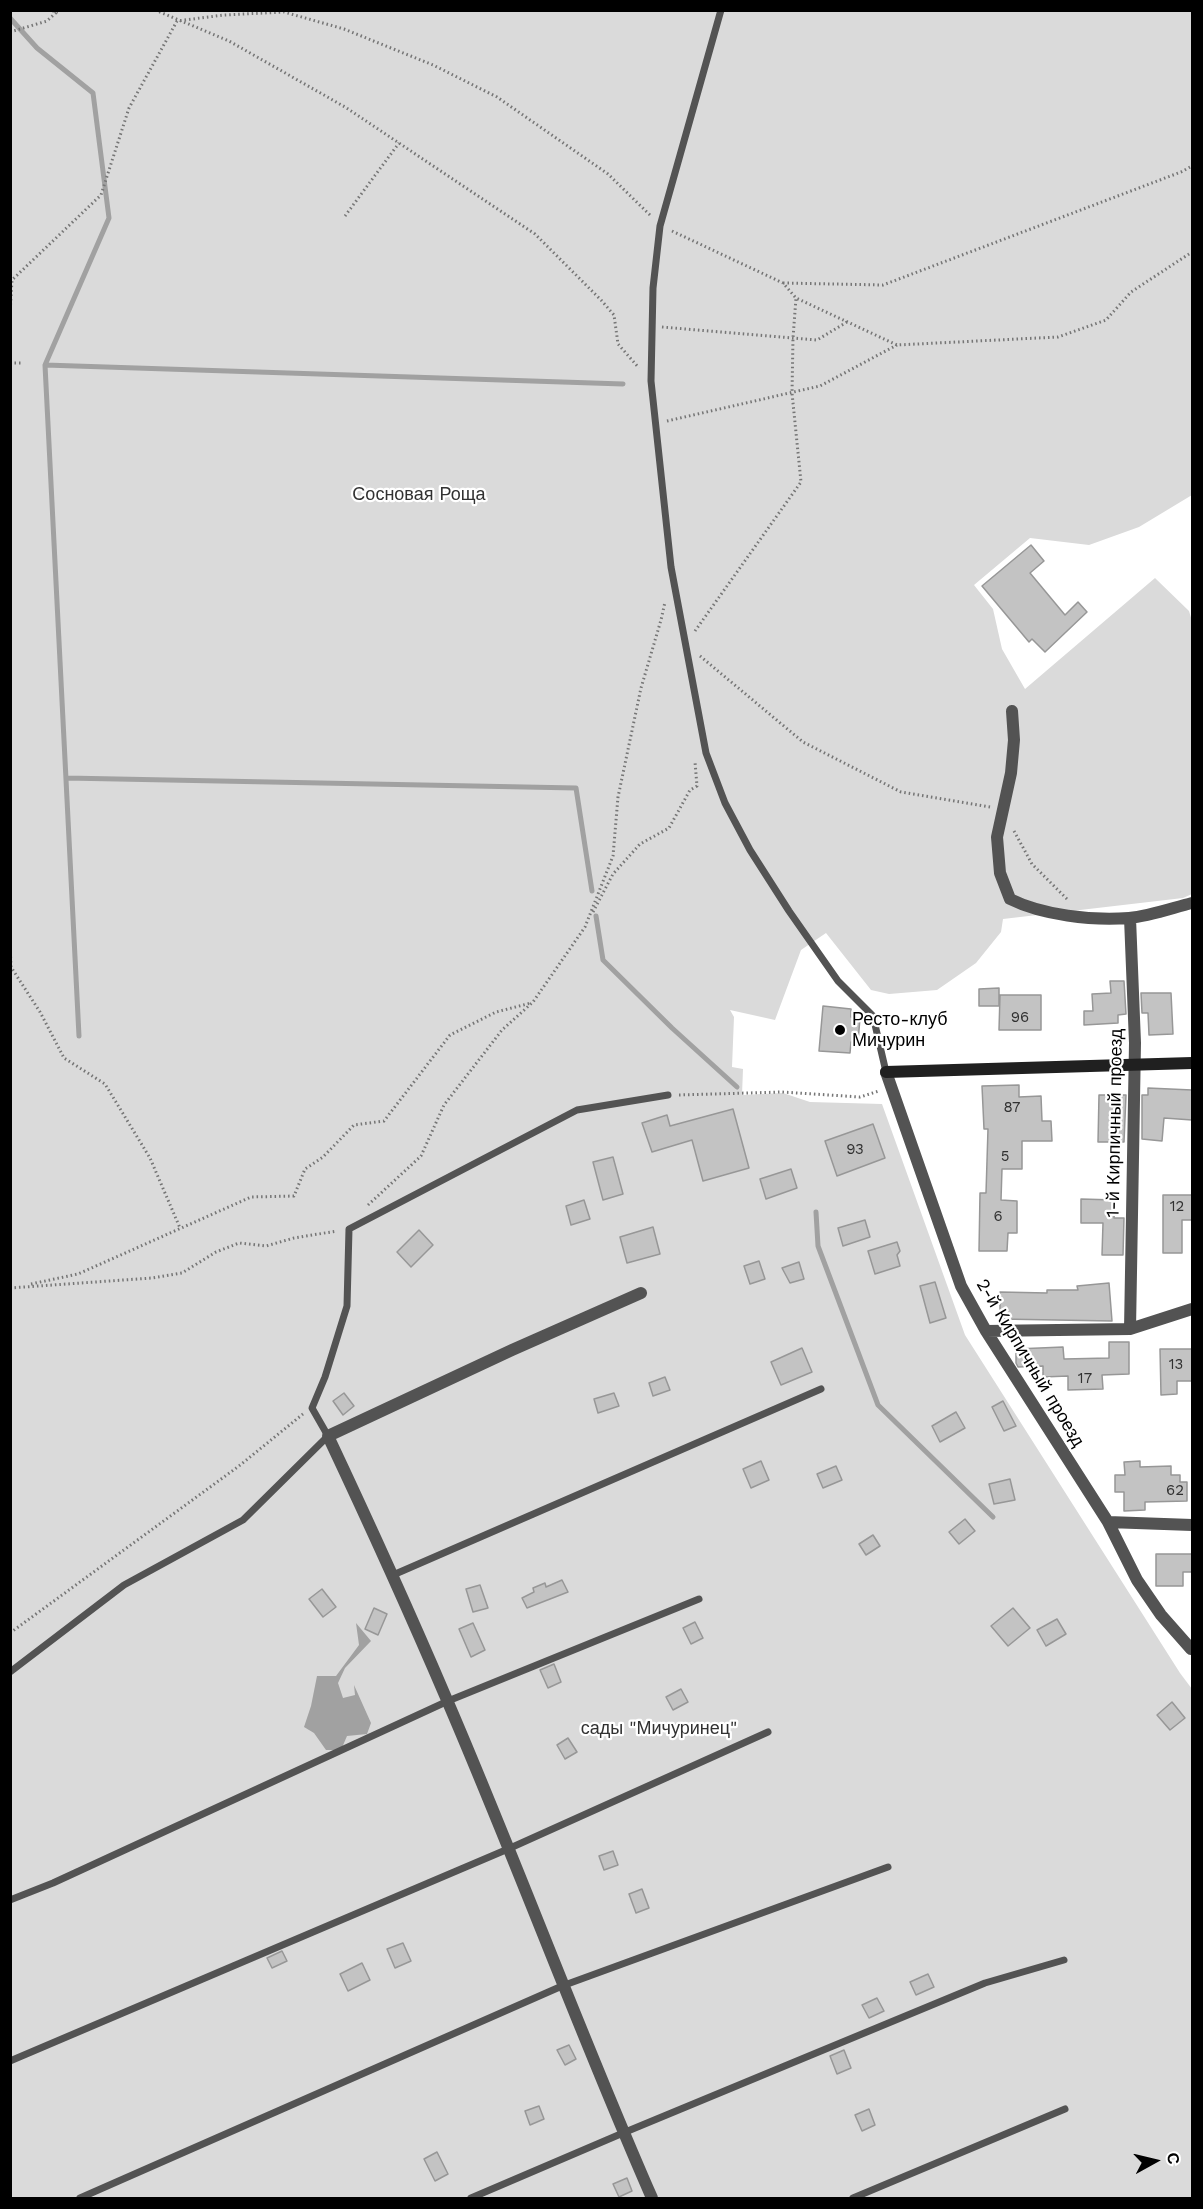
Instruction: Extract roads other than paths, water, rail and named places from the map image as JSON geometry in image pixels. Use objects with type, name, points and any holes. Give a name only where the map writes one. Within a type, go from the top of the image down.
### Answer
[{"type":"street","points":[[1012,711],[1014,740],[1011,773],[997,837],[1000,873],[1010,899],[1027,908],[1088,918],[1130,918],[1192,903]]},
{"type":"street","name":"1-й Кирпичный проезд","points":[[1130,918],[1135,1064],[1130,1329]]},
{"type":"street","points":[[886,1072],[1192,1063]]},
{"type":"street","name":"2-й Кирпичный проезд","points":[[886,1072],[961,1286],[986,1331],[1108,1522],[1137,1580],[1161,1615],[1191,1649]]},
{"type":"street","points":[[641,1293],[328,1436],[393,1575],[448,1701],[562,1986],[652,2199]]},
{"type":"street","points":[[986,1331],[1130,1329],[1192,1309]]},
{"type":"street","points":[[1108,1522],[1192,1525]]},
{"type":"lane","points":[[721,10],[660,226],[653,288],[651,381],[671,567],[706,753],[725,803],[750,850],[789,911],[838,981],[873,1016],[886,1072]]},
{"type":"lane","points":[[10,1672],[124,1585],[243,1520],[328,1436],[312,1408],[325,1377],[347,1306],[350,1229],[577,1110],[668,1095]]},
{"type":"lane","points":[[393,1575],[821,1389]]},
{"type":"lane","points":[[10,1899],[64,1878],[448,1701],[699,1599]]},
{"type":"lane","points":[[10,2061],[508,1849],[768,1732]]},
{"type":"lane","points":[[80,2199],[562,1986],[888,1867]]},
{"type":"lane","points":[[471,2199],[623,2133],[985,1983],[1064,1960]]},
{"type":"lane","points":[[853,2199],[1065,2109]]},
{"type":"waterway","points":[[10,18],[37,48],[93,93],[109,218],[45,365],[79,1036]]},
{"type":"waterway","points":[[45,365],[623,384]]},
{"type":"waterway","points":[[66,778],[576,788],[592,891]]},
{"type":"waterway","points":[[596,916],[603,960],[672,1028],[737,1087]]},
{"type":"waterway","points":[[816,1212],[818,1246],[878,1405],[993,1517]]},
{"type":"place","name":"Ресто-клуб Мичурин","points":[[840,1030]]},
{"type":"park label","name":"Сосновая Роща","points":[[419,495]]},
{"type":"park label","name":"сады \"Мичуринец\"","points":[[659,1729]]}]
